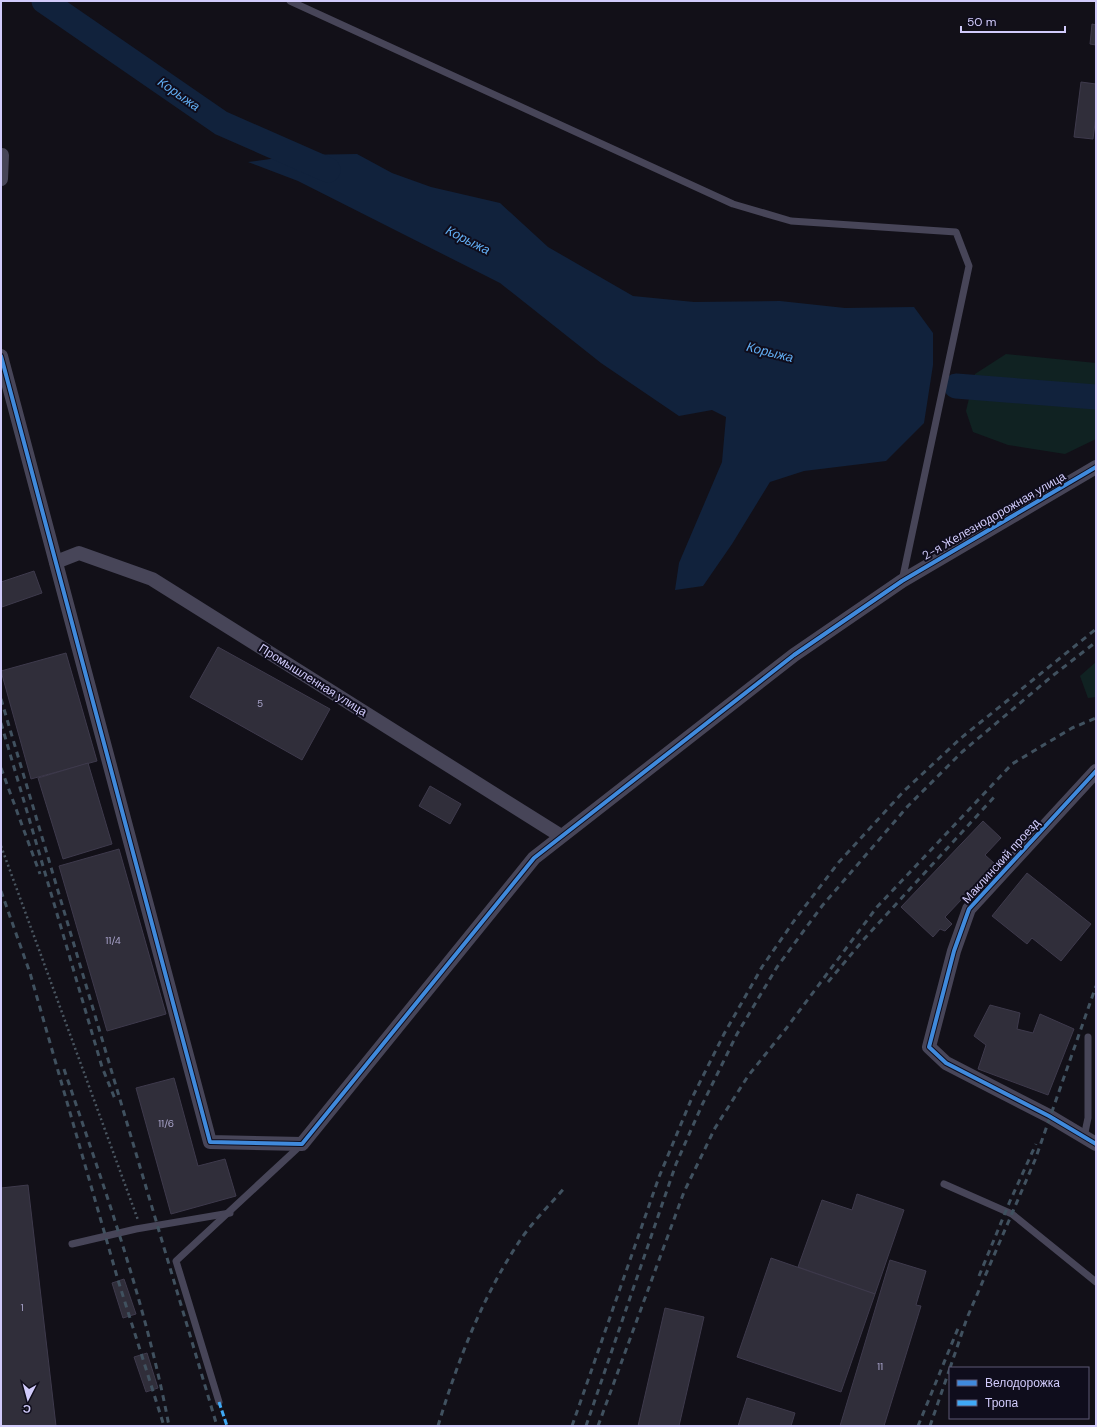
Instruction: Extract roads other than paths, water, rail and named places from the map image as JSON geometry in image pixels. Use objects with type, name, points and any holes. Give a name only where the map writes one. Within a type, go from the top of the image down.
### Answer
[{"type":"street","points":[[1,179],[2,155]]},
{"type":"street","points":[[1,356],[210,1142],[302,1144]]},
{"type":"street","name":"2-я Железнодорожная улица","points":[[302,1144],[534,858],[794,655],[902,581],[1096,467]]},
{"type":"street","name":"Промышленная улица","points":[[56,562],[79,553],[152,579],[561,836]]},
{"type":"street","name":"Маклинский проезд","points":[[1090,1140],[1048,1116],[946,1063],[929,1046],[954,951],[969,909],[1096,771]]},
{"type":"lane","points":[[290,1],[733,204],[791,221],[956,232],[969,266],[902,581]]},
{"type":"lane","points":[[1088,1037],[1088,1118],[1090,1140]]},
{"type":"lane","points":[[219,1402],[176,1261],[230,1213],[302,1144]]},
{"type":"lane","points":[[944,1184],[1012,1214],[1096,1282]]},
{"type":"lane","points":[[72,1244],[140,1228],[230,1213]]},
{"type":"water","points":[[357,154],[392,173],[431,187],[500,203],[548,247],[633,296],[694,302],[780,301],[845,308],[914,307],[933,333],[933,365],[924,423],[886,461],[804,471],[770,482],[732,544],[703,586],[675,590],[679,563],[722,462],[726,417],[712,410],[679,416],[601,363],[500,283],[298,181],[248,162],[300,155]]},
{"type":"waterway","name":"Корыжа","points":[[44,1],[221,123],[328,170]]},
{"type":"waterway","name":"Корыжа","points":[[956,386],[1096,397]]},
{"type":"railway","points":[[572,1426],[659,1177],[691,1100],[724,1034],[762,967],[796,918],[839,862],[904,791],[961,738],[1096,629]]},
{"type":"railway","points":[[586,1426],[676,1164],[702,1105],[737,1034],[777,967],[822,906],[908,806],[962,752],[1051,677],[1096,642]]},
{"type":"railway","points":[[1,699],[217,1426]]},
{"type":"railway","points":[[598,1426],[684,1192],[715,1128],[748,1076],[785,1030],[877,907],[1012,764],[1072,728],[1096,718]]},
{"type":"railway","points":[[1,723],[102,1067],[115,1099]]},
{"type":"railway","points":[[1,768],[40,874]]},
{"type":"railway","points":[[828,982],[865,938],[996,795]]},
{"type":"railway","points":[[1,891],[30,973],[118,1280],[164,1426]]},
{"type":"railway","points":[[950,1367],[967,1318],[1035,1160],[1096,986]]},
{"type":"railway","points":[[64,1069],[123,1246],[149,1335],[169,1426]]},
{"type":"railway","points":[[979,1276],[1010,1201],[1036,1144]]},
{"type":"railway","points":[[438,1426],[453,1379],[471,1332],[492,1288],[522,1237],[566,1186]]},
{"type":"railway","points":[[918,1426],[959,1326]]},
{"type":"railway","points":[[930,1426],[949,1371]]}]
